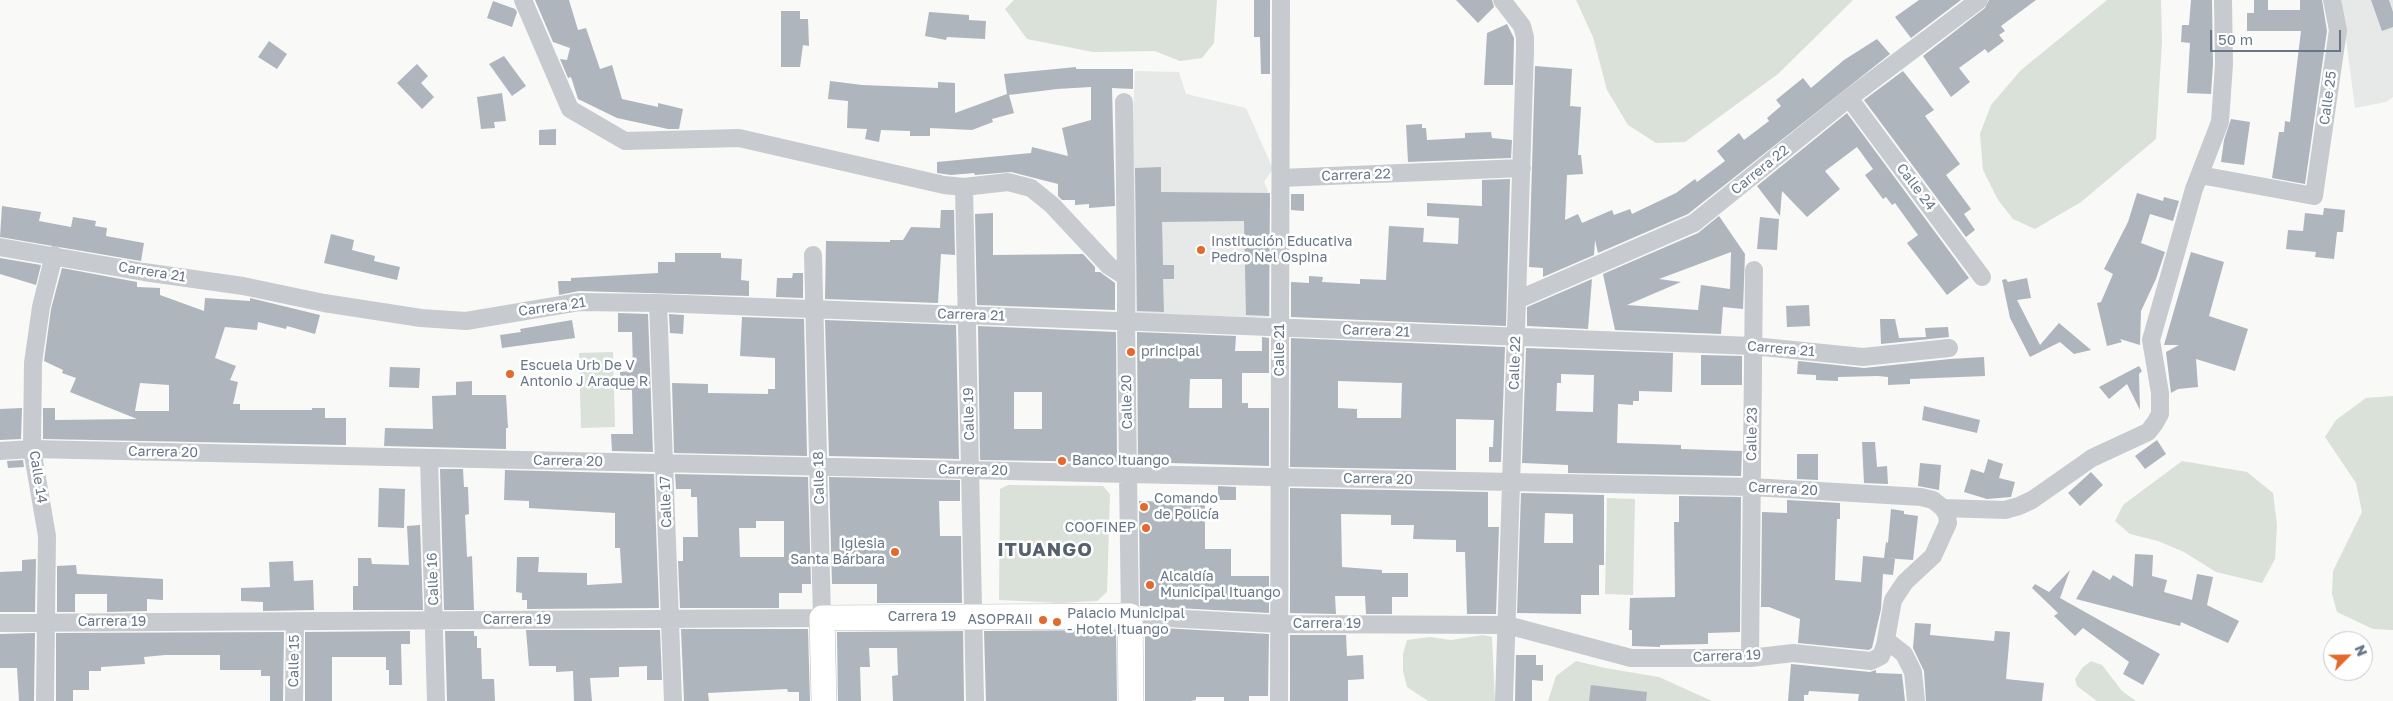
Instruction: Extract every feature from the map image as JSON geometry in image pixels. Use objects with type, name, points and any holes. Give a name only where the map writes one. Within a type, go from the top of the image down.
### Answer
[{"type":"main road","name":"Carrera 19","points":[[822,618],[1130,616]]},
{"type":"main road","name":"Calle 20","points":[[1130,616],[1131,701]]},
{"type":"main road","name":"Calle 18","points":[[822,618],[824,701]]},
{"type":"street","points":[[523,0],[570,109],[625,141],[739,138],[944,185],[964,187],[1008,182],[1031,188],[1052,205],[1109,266],[1126,276]]},
{"type":"street","name":"Calle 21","points":[[1279,701],[1281,0]]},
{"type":"street","name":"Calle 22","points":[[1502,0],[1522,26],[1525,37],[1504,701]]},
{"type":"street","name":"Carrera 22","points":[[1517,300],[1694,223],[1850,98],[1979,0]]},
{"type":"street","points":[[1943,508],[2005,510],[2019,506],[2032,500],[2092,458],[2148,432],[2160,414],[2160,393],[2151,340],[2200,175],[2220,122],[2224,64],[2223,0]]},
{"type":"street","name":"Calle 25","points":[[2200,175],[2314,196],[2338,30],[2332,0]]},
{"type":"street","name":"Calle 24","points":[[1850,98],[1982,276]]},
{"type":"street","name":"Calle 20","points":[[1124,102],[1130,616]]},
{"type":"street","name":"Carrera 22","points":[[1281,178],[1522,168]]},
{"type":"street","name":"Calle 19","points":[[964,187],[975,701]]},
{"type":"street","name":"Carrera 21","points":[[0,247],[144,272],[244,286],[324,303],[421,318],[466,321],[580,302],[658,303],[1753,346],[1863,357],[1949,348]]},
{"type":"street","name":"Calle 18","points":[[813,255],[822,618]]},
{"type":"street","name":"Calle 14","points":[[45,701],[47,536],[32,449],[33,363],[41,307],[54,256]]},
{"type":"street","name":"Calle 23","points":[[1750,658],[1754,270]]},
{"type":"street","name":"Calle 17","points":[[658,303],[674,701]]},
{"type":"street","name":"Carrera 20","points":[[0,451],[32,449],[1752,487],[1921,497],[1933,500],[1943,508]]},
{"type":"street","name":"Calle 16","points":[[429,458],[436,701]]},
{"type":"street","points":[[1916,701],[1913,672],[1904,654],[1886,640],[1893,600],[1905,582],[1933,556],[1942,540],[1948,523],[1947,515],[1943,508]]},
{"type":"street","name":"Carrera 19","points":[[1130,616],[1279,624],[1506,624],[1631,658],[1750,658],[1792,653],[1870,661],[1881,656],[1886,640]]},
{"type":"street","name":"Carrera 19","points":[[0,623],[822,618]]},
{"type":"street","name":"Calle 15","points":[[294,701],[295,621]]},
{"type":"shaded area","points":[[1014,0],[1217,0],[1214,43],[1202,58],[1180,61],[1155,51],[1093,52],[1027,39],[1005,9]]},
{"type":"shaded area","points":[[1576,0],[1853,0],[1778,74],[1685,142],[1656,143],[1628,125],[1607,90],[1593,37]]},
{"type":"shaded area","points":[[2107,0],[2161,0],[2162,42],[2156,139],[2081,202],[2035,229],[2013,219],[1998,200],[1983,170],[1980,134],[1991,105],[2021,70]]},
{"type":"shaded area","points":[[2341,0],[2393,0],[2393,97],[2386,102],[2355,108]]},
{"type":"shaded area","name":"Institución Educativa Pedro Nel Ospina","points":[[1135,71],[1179,72],[1186,94],[1246,108],[1273,169],[1264,182],[1268,191],[1270,317],[1132,315],[1131,168]]},
{"type":"shaded area","points":[[613,352],[615,427],[581,428],[579,353]]},
{"type":"shaded area","points":[[2393,396],[2393,630],[2373,629],[2337,612],[2332,594],[2333,571],[2362,512],[2356,483],[2325,437],[2336,420],[2366,398]]},
{"type":"shaded area","points":[[2182,461],[2247,472],[2273,493],[2277,525],[2275,559],[2262,583],[2216,572],[2184,552],[2158,541],[2130,534],[2115,521],[2123,505]]},
{"type":"shaded area","points":[[1008,485],[1103,486],[1110,494],[1107,592],[1097,601],[1060,603],[999,600],[1000,489]]},
{"type":"shaded area","points":[[1607,498],[1635,499],[1633,595],[1605,594]]},
{"type":"shaded area","points":[[1483,635],[1492,637],[1495,701],[1428,701],[1407,687],[1403,671],[1403,654],[1407,640],[1430,637],[1451,640]]},
{"type":"shaded area","points":[[1576,661],[1659,677],[1712,701],[1548,701],[1556,676]]},
{"type":"shaded area","points":[[2091,661],[2102,665],[2122,691],[2136,701],[2097,701],[2077,686],[2075,679],[2082,668]]},
{"type":"building","points":[[535,0],[569,0],[578,30],[586,28],[600,69],[612,65],[622,99],[658,107],[658,103],[683,109],[679,129],[668,129],[617,118],[578,99],[571,77],[568,78],[560,59],[567,60],[570,48],[553,42]]},
{"type":"building","points":[[1254,0],[1270,0],[1270,74],[1261,74],[1260,37],[1254,37]]},
{"type":"building","points":[[1456,0],[1492,0],[1494,7],[1478,23]]},
{"type":"building","points":[[1919,0],[1961,0],[1911,38],[1895,17]]},
{"type":"building","points":[[1989,0],[2036,0],[2001,26],[2005,31],[1999,35],[2004,41],[1988,53],[1985,49],[1959,68],[1970,82],[1951,97],[1923,56],[1985,8]]},
{"type":"building","points":[[2191,0],[2212,0],[2213,64],[2211,94],[2187,93],[2190,43],[2181,42],[2182,25],[2189,25]]},
{"type":"building","points":[[2254,0],[2268,0],[2268,10],[2300,10],[2300,0],[2322,0],[2327,31],[2305,184],[2272,178],[2279,132],[2284,132],[2285,121],[2290,122],[2301,31],[2247,31],[2247,13],[2254,13]]},
{"type":"building","points":[[2371,0],[2389,0],[2393,12],[2393,27],[2382,31]]},
{"type":"building","points":[[493,1],[515,9],[517,12],[512,27],[487,18]]},
{"type":"building","points":[[781,11],[800,11],[800,19],[808,19],[809,46],[803,45],[800,67],[781,67]]},
{"type":"building","points":[[929,12],[969,15],[969,20],[986,21],[985,39],[947,37],[946,40],[925,36]]},
{"type":"building","points":[[1507,24],[1514,38],[1513,85],[1484,85],[1487,33]]},
{"type":"building","points":[[1877,39],[1890,54],[1688,214],[1598,253],[1595,240],[1594,255],[1543,277],[1543,268],[1529,267],[1535,66],[1572,69],[1570,106],[1581,107],[1578,155],[1581,155],[1583,174],[1567,175],[1565,220],[1578,214],[1582,223],[1612,210],[1614,215],[1630,209],[1632,214],[1676,193],[1695,179],[1697,182],[1725,161],[1717,151],[1739,133],[1744,140],[1769,121],[1767,118],[1781,106],[1776,100],[1803,78],[1811,88],[1844,60]]},
{"type":"building","points":[[269,41],[287,54],[277,69],[258,57]]},
{"type":"building","points":[[504,56],[526,86],[512,96],[489,64]]},
{"type":"building","points":[[417,64],[428,76],[421,83],[434,97],[422,109],[397,83]]},
{"type":"building","points":[[1076,67],[1076,69],[1133,69],[1133,89],[1112,88],[1115,206],[1089,208],[1089,204],[1075,205],[1075,200],[1062,200],[1058,196],[1058,184],[1011,172],[975,175],[974,173],[951,175],[937,173],[937,162],[1031,153],[1032,147],[1068,156],[1062,128],[1091,120],[1091,87],[1009,95],[1014,113],[992,119],[993,122],[972,130],[930,128],[930,136],[910,136],[910,131],[881,130],[879,142],[865,139],[867,129],[847,128],[848,101],[828,99],[830,81],[862,85],[938,88],[938,82],[955,83],[955,113],[1007,94],[1004,74]]},
{"type":"building","points":[[1903,71],[1934,110],[1925,116],[1960,164],[1946,175],[1971,209],[1964,214],[1975,230],[1966,237],[1864,100]]},
{"type":"building","points":[[502,93],[506,121],[494,122],[495,128],[481,129],[477,97]]},
{"type":"building","points":[[1847,113],[1969,278],[1947,295],[1907,243],[1918,235],[1895,203],[1892,205],[1886,197],[1883,199],[1865,175],[1873,169],[1857,147],[1825,171],[1840,189],[1807,217],[1782,191],[1780,216],[1757,186]]},
{"type":"building","points":[[2231,119],[2250,122],[2244,165],[2221,162],[2224,140]]},
{"type":"building","points":[[1422,124],[1422,128],[1426,128],[1427,140],[1465,138],[1465,133],[1491,132],[1492,138],[1512,140],[1511,158],[1408,162],[1406,125]]},
{"type":"building","points":[[556,129],[556,145],[539,145],[539,130]]},
{"type":"building","name":"Institución Educativa Pedro Nel Ospina","points":[[1161,167],[1161,192],[1270,193],[1269,316],[1246,315],[1244,221],[1162,222],[1163,265],[1174,265],[1174,279],[1163,279],[1164,312],[1137,311],[1135,168]]},
{"type":"building","points":[[1510,179],[1506,326],[1291,317],[1291,282],[1309,283],[1309,276],[1323,277],[1322,282],[1360,284],[1360,279],[1386,280],[1389,226],[1424,228],[1423,242],[1458,244],[1459,218],[1427,216],[1427,203],[1482,206],[1482,180]]},
{"type":"building","points":[[2137,193],[2163,201],[2164,197],[2179,201],[2173,221],[2150,214],[2141,243],[2165,252],[2156,279],[2141,311],[2140,345],[2120,339],[2122,342],[2107,346],[2097,303],[2101,302],[2113,274],[2104,269],[2128,222]]},
{"type":"building","points":[[1291,194],[1304,194],[1304,211],[1291,210]]},
{"type":"building","points":[[2,206],[41,212],[39,221],[71,227],[73,217],[96,221],[95,226],[107,228],[106,236],[144,243],[141,261],[0,237]]},
{"type":"building","points":[[2324,208],[2345,210],[2343,232],[2337,232],[2334,259],[2315,257],[2316,252],[2286,249],[2288,230],[2303,231],[2305,213],[2323,215]]},
{"type":"building","points":[[941,210],[954,210],[955,255],[941,254],[938,303],[825,299],[826,241],[890,242],[890,240],[903,240],[911,227],[940,228]]},
{"type":"building","points":[[993,213],[993,255],[1083,254],[1095,267],[1095,272],[1100,272],[1115,283],[1115,310],[977,305],[975,214]]},
{"type":"building","points":[[1719,216],[1745,254],[1743,309],[1723,307],[1721,334],[1615,330],[1603,274],[1698,233]],"holes":[[[1731,252],[1730,289],[1701,285],[1698,310],[1627,305],[1681,282],[1659,279]]]},
{"type":"building","points":[[1760,217],[1779,219],[1777,250],[1757,249]]},
{"type":"building","points":[[331,234],[354,240],[352,250],[375,256],[374,261],[400,267],[397,280],[324,263]]},
{"type":"building","points":[[2191,252],[2224,262],[2209,316],[2248,329],[2235,371],[2196,359],[2198,387],[2178,389],[2171,393],[2166,352],[2179,345],[2164,345]]},
{"type":"building","points":[[675,253],[721,253],[721,258],[742,259],[741,280],[749,281],[749,296],[579,291],[559,295],[558,281],[571,281],[571,278],[658,273],[658,262],[675,262]]},
{"type":"building","points":[[0,258],[41,265],[36,285],[0,274]]},
{"type":"building","points":[[62,268],[137,282],[137,287],[160,288],[160,295],[204,311],[205,298],[250,301],[250,298],[320,315],[315,334],[287,326],[286,329],[258,322],[257,330],[225,327],[215,358],[236,366],[230,380],[238,382],[233,404],[240,404],[240,410],[312,410],[312,408],[325,408],[325,418],[346,418],[346,445],[43,439],[43,408],[55,408],[55,420],[137,419],[70,392],[76,378],[62,373],[63,370],[44,361],[51,309]],"holes":[[[140,383],[169,385],[169,411],[135,411]]]},
{"type":"building","points":[[793,273],[803,273],[803,298],[776,297],[777,278],[792,278]]},
{"type":"building","points":[[2027,278],[2031,298],[2017,300],[2040,345],[2059,323],[2091,350],[2074,354],[2060,342],[2030,357],[2010,318],[2002,280],[2006,279],[2008,282]]},
{"type":"building","points":[[1592,279],[1588,329],[1527,326],[1527,307]]},
{"type":"building","points":[[1809,305],[1810,326],[1787,327],[1786,306]]},
{"type":"building","points":[[618,313],[648,314],[653,452],[612,451],[611,434],[633,434],[632,390],[620,390],[620,372],[633,371],[632,332],[618,332]]},
{"type":"building","points":[[669,314],[684,315],[683,334],[670,333]]},
{"type":"building","points":[[742,317],[804,319],[807,456],[674,453],[672,383],[708,384],[708,393],[768,394],[768,389],[775,389],[775,358],[740,356]]},
{"type":"building","points":[[1880,319],[1895,319],[1899,338],[1926,337],[1925,328],[1948,327],[1949,337],[1881,344]]},
{"type":"building","points":[[572,320],[575,338],[502,348],[500,335],[521,332],[520,329]]},
{"type":"building","points":[[825,320],[956,325],[959,459],[829,456]]},
{"type":"building","points":[[978,326],[1116,332],[1117,462],[980,460]],"holes":[[[1014,392],[1042,392],[1042,429],[1014,429]]]},
{"type":"building","points":[[1137,332],[1236,336],[1235,351],[1262,351],[1262,337],[1269,338],[1269,373],[1242,373],[1242,403],[1248,403],[1248,408],[1269,408],[1269,466],[1138,462]],"holes":[[[1190,379],[1222,379],[1222,408],[1189,408]]]},
{"type":"building","points":[[1291,338],[1505,347],[1501,462],[1489,462],[1489,447],[1493,447],[1494,420],[1456,419],[1456,470],[1290,467]],"holes":[[[1338,381],[1402,383],[1401,418],[1357,418],[1357,409],[1338,408]]]},
{"type":"building","points":[[1526,348],[1673,353],[1672,392],[1639,391],[1639,401],[1633,401],[1633,405],[1618,404],[1617,443],[1681,445],[1681,449],[1742,451],[1741,476],[1568,473],[1568,465],[1522,463]],"holes":[[[1561,374],[1594,375],[1593,412],[1556,411],[1557,383],[1561,383]]]},
{"type":"building","points":[[1701,355],[1742,356],[1742,385],[1701,385]]},
{"type":"building","points":[[1984,357],[1985,376],[1910,379],[1910,384],[1888,385],[1888,377],[1878,376],[1838,377],[1838,381],[1816,380],[1816,375],[1797,374],[1798,361],[1864,368]]},
{"type":"building","points":[[2139,366],[2142,371],[2139,374],[2140,410],[2127,384],[2109,399],[2099,387]]},
{"type":"building","points":[[390,367],[420,368],[419,388],[389,387]]},
{"type":"building","points":[[472,381],[472,395],[506,395],[508,428],[506,428],[506,449],[384,446],[385,428],[433,429],[432,396],[456,395],[456,382]]},
{"type":"building","points":[[1924,406],[1980,420],[1977,433],[1922,420]]},
{"type":"building","points":[[22,408],[21,439],[0,440],[0,409]]},
{"type":"building","points":[[2157,440],[2166,454],[2145,469],[2135,456]]},
{"type":"building","points":[[1862,442],[1875,442],[1877,467],[1887,466],[1888,484],[1864,483]]},
{"type":"building","points":[[1797,454],[1818,454],[1818,480],[1797,479]]},
{"type":"building","points":[[1988,459],[2003,464],[1999,478],[2015,482],[2011,497],[1987,499],[1964,492],[1971,469],[1984,473]]},
{"type":"building","points":[[23,460],[24,467],[8,468],[7,461]]},
{"type":"building","points":[[1920,463],[1941,465],[1939,490],[1918,486]]},
{"type":"building","points":[[440,469],[463,469],[464,487],[468,487],[469,514],[465,515],[467,557],[472,556],[474,610],[444,610]]},
{"type":"building","points":[[505,470],[654,474],[659,608],[527,609],[527,600],[522,600],[522,593],[516,592],[517,557],[539,557],[538,572],[587,573],[587,585],[622,583],[620,548],[615,548],[615,513],[529,508],[529,501],[504,500]]},
{"type":"building","points":[[2091,472],[2103,485],[2080,506],[2068,493]]},
{"type":"building","points":[[675,474],[808,477],[811,584],[802,584],[802,593],[779,593],[779,608],[680,608],[678,561],[683,561],[683,537],[698,537],[697,497],[691,497],[691,489],[676,489]],"holes":[[[756,521],[784,521],[784,557],[740,557],[739,528],[756,528]]]},
{"type":"building","points":[[829,477],[960,480],[960,501],[939,501],[940,536],[961,536],[962,603],[877,603],[877,584],[832,584]]},
{"type":"building","points":[[1218,486],[1236,487],[1236,500],[1218,500]]},
{"type":"building","points":[[379,488],[405,489],[404,528],[378,527]]},
{"type":"building","points":[[1290,488],[1488,492],[1488,527],[1499,527],[1496,614],[1467,614],[1465,552],[1456,552],[1456,540],[1413,539],[1414,525],[1391,525],[1391,515],[1341,514],[1342,567],[1382,570],[1382,573],[1408,573],[1408,597],[1392,597],[1392,614],[1366,614],[1365,596],[1335,596],[1336,614],[1290,613]]},
{"type":"building","points":[[1521,493],[1604,495],[1604,565],[1599,565],[1599,595],[1581,595],[1581,614],[1517,613]],"holes":[[[1545,513],[1573,514],[1573,543],[1544,543]]]},
{"type":"building","points":[[1679,496],[1741,497],[1740,632],[1708,633],[1708,644],[1660,645],[1660,647],[1632,646],[1632,630],[1629,630],[1630,598],[1675,597],[1674,522],[1679,522]]},
{"type":"building","points":[[1188,499],[1205,499],[1205,549],[1231,549],[1231,576],[1269,576],[1269,613],[1140,606],[1139,501],[1188,502]]},
{"type":"building","points":[[1787,500],[1840,503],[1840,519],[1837,519],[1835,580],[1861,582],[1863,556],[1895,559],[1893,575],[1883,574],[1881,609],[1872,648],[1869,650],[1798,643],[1800,619],[1769,607],[1761,607],[1762,512],[1787,513]]},
{"type":"building","points":[[1891,509],[1904,511],[1904,514],[1918,516],[1913,560],[1884,558],[1886,542],[1888,543]]},
{"type":"building","points":[[420,525],[423,610],[353,610],[353,586],[358,586],[358,558],[371,558],[372,564],[409,565],[407,526]]},
{"type":"building","points":[[2135,554],[2153,555],[2152,576],[2167,580],[2164,592],[2192,600],[2197,574],[2213,577],[2207,605],[2239,621],[2228,643],[2181,622],[2180,626],[2076,599],[2093,570],[2110,580],[2113,575],[2133,587]]},
{"type":"building","points":[[36,559],[35,612],[0,612],[0,572],[22,571],[22,560]]},
{"type":"building","points":[[293,561],[294,581],[313,580],[314,610],[263,611],[263,602],[241,601],[241,588],[270,587],[269,562]]},
{"type":"building","points":[[76,565],[77,574],[163,579],[163,600],[147,599],[147,611],[107,612],[107,594],[75,594],[75,612],[57,612],[57,566]]},
{"type":"building","points":[[2070,570],[2060,598],[2160,654],[2143,685],[2123,674],[2129,662],[2083,628],[2075,636],[2054,616],[2058,613],[2032,588],[2035,584],[2049,592]]},
{"type":"building","points":[[1915,623],[1931,624],[1930,635],[1994,641],[1995,631],[2010,632],[2006,679],[2044,683],[2042,701],[1926,701],[1924,671],[1913,648]]},
{"type":"building","points":[[1145,627],[1269,634],[1268,696],[1249,696],[1249,701],[1224,701],[1224,697],[1196,697],[1196,700],[1191,701],[1145,701]]},
{"type":"building","points":[[681,629],[808,629],[810,701],[799,701],[799,692],[788,692],[787,689],[708,693],[709,701],[684,701]]},
{"type":"building","points":[[526,630],[660,630],[662,680],[647,680],[647,666],[619,667],[619,677],[590,678],[592,701],[574,701],[573,671],[556,672],[556,666],[529,666]]},
{"type":"building","points":[[1116,630],[1117,701],[986,701],[984,631]]},
{"type":"building","points":[[410,631],[410,644],[401,644],[402,685],[389,685],[389,670],[386,670],[386,657],[332,657],[332,701],[305,701],[305,632]]},
{"type":"building","points":[[445,631],[474,631],[474,636],[477,636],[477,648],[481,648],[482,679],[494,679],[495,701],[447,701]]},
{"type":"building","points":[[963,631],[964,701],[893,701],[892,676],[898,675],[897,648],[869,648],[870,667],[860,667],[861,701],[838,701],[837,632]]},
{"type":"building","points":[[284,632],[283,701],[270,701],[270,676],[261,676],[261,670],[220,670],[220,655],[165,655],[144,657],[145,664],[101,667],[101,671],[89,671],[89,690],[73,690],[73,701],[56,701],[56,633]]},
{"type":"building","points":[[35,633],[34,701],[19,701],[17,668],[0,668],[0,634]]},
{"type":"building","points":[[1290,635],[1346,635],[1347,656],[1363,655],[1364,679],[1348,680],[1348,701],[1290,701]]},
{"type":"building","points":[[1516,655],[1536,655],[1536,665],[1543,665],[1543,681],[1532,680],[1532,701],[1515,701]]},
{"type":"building","points":[[1791,664],[1870,672],[1876,670],[1876,673],[1902,674],[1905,701],[1858,701],[1859,694],[1809,691],[1808,695],[1804,695],[1804,701],[1788,701]]},
{"type":"building","points":[[1591,685],[1647,692],[1646,701],[1589,701]]},
{"type":"place","name":"Institución Educativa Pedro Nel Ospina","points":[[1201,250]]},
{"type":"place","name":"principal","points":[[1131,352]]},
{"type":"place","name":"Escuela Urb De V Antonio J Araque R","points":[[510,374]]},
{"type":"place","name":"Banco Ituango","points":[[1062,461]]},
{"type":"place","name":"Comando de Policía","points":[[1144,507]]},
{"type":"place","name":"COOFINEP","points":[[1146,528]]},
{"type":"place","name":"Iglesia Santa Bárbara","points":[[895,552]]},
{"type":"place","name":"Alcaldía Municipal Ituango","points":[[1150,585]]},
{"type":"place","name":"ASOPRAII","points":[[1043,620]]},
{"type":"place","name":"Palacio Municipal - Hotel Ituango","points":[[1057,622]]},
{"type":"district","name":"ITUANGO","points":[[1045,550]]}]
